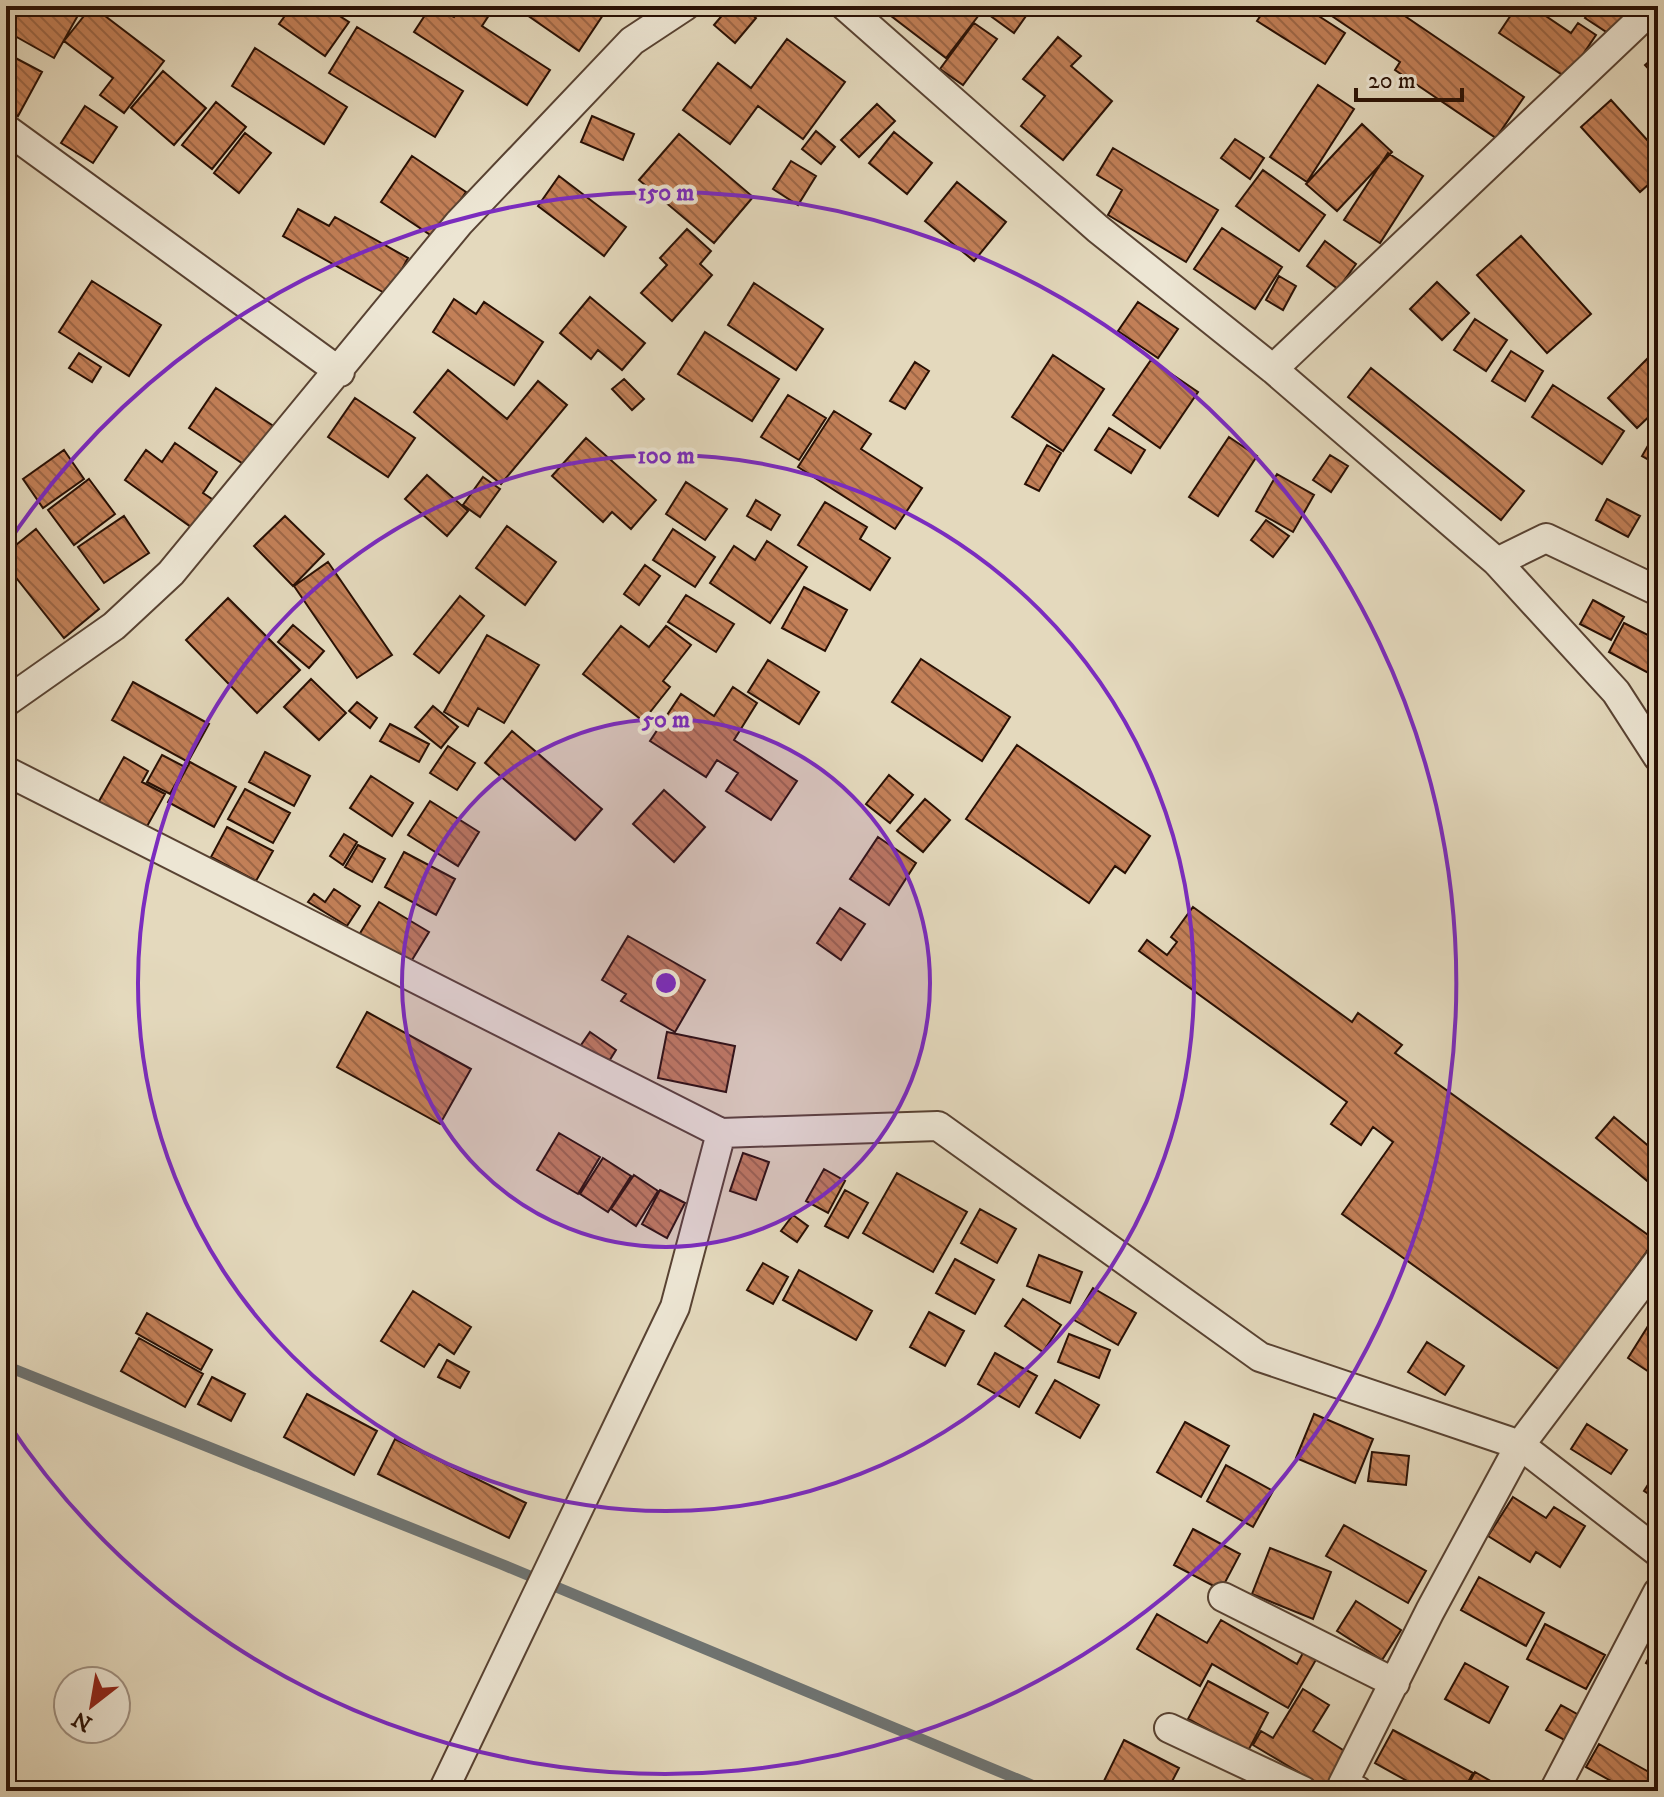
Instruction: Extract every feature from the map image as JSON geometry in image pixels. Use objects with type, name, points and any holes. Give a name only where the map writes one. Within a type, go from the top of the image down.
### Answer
[{"type":"street","points":[[6,702],[114,626],[171,573],[340,372],[459,223],[632,41],[685,6]]},
{"type":"street","points":[[845,6],[1098,229],[1273,369],[1497,562],[1616,692],[1658,757]]},
{"type":"street","points":[[1273,369],[1655,6]]},
{"type":"street","points":[[6,129],[340,372]]},
{"type":"street","points":[[1497,562],[1546,538],[1658,591]]},
{"type":"street","points":[[6,771],[721,1133],[938,1126],[1260,1357],[1520,1445],[1658,1552]]},
{"type":"street","points":[[443,1791],[675,1307],[721,1133]]},
{"type":"street","points":[[1346,1789],[1430,1611],[1520,1445],[1658,1262]]},
{"type":"street","points":[[1554,1791],[1658,1592]]},
{"type":"street","points":[[1223,1597],[1395,1683]]},
{"type":"street","points":[[1169,1728],[1303,1791]]},
{"type":"building","points":[[11,6],[73,6],[81,10],[54,58],[6,31],[6,16]]},
{"type":"building","points":[[92,6],[164,61],[124,113],[100,95],[113,78],[64,41]]},
{"type":"building","points":[[292,6],[324,6],[349,22],[325,56],[279,24]]},
{"type":"building","points":[[431,6],[454,17],[461,6],[495,6],[482,26],[550,70],[527,105],[414,32]]},
{"type":"building","points":[[514,6],[589,6],[603,15],[579,51]]},
{"type":"building","points":[[730,6],[742,6],[756,18],[735,43],[714,25]]},
{"type":"building","points":[[878,6],[975,6],[982,11],[946,58]]},
{"type":"building","points":[[983,6],[1033,6],[1014,33],[981,9]]},
{"type":"building","points":[[1267,6],[1303,6],[1345,33],[1325,64],[1257,21]]},
{"type":"building","points":[[1317,6],[1390,6],[1524,97],[1496,138],[1395,70],[1400,62]]},
{"type":"building","points":[[1517,6],[1531,6],[1571,33],[1578,23],[1596,35],[1567,78],[1499,33]]},
{"type":"building","points":[[1593,6],[1634,6],[1614,37],[1585,18]]},
{"type":"building","points":[[974,23],[997,39],[963,85],[940,69]]},
{"type":"building","points":[[357,27],[463,91],[435,137],[329,73]]},
{"type":"building","points":[[1058,37],[1081,56],[1071,66],[1112,101],[1063,160],[1021,126],[1045,96],[1023,79]]},
{"type":"building","points":[[787,39],[845,82],[803,139],[758,106],[730,144],[683,110],[718,63],[751,88]]},
{"type":"building","points":[[255,48],[347,107],[324,144],[232,86]]},
{"type":"building","points":[[6,53],[42,72],[18,116],[6,109]]},
{"type":"building","points":[[1658,54],[1658,79],[1645,65]]},
{"type":"building","points":[[163,71],[206,108],[174,145],[131,108]]},
{"type":"building","points":[[1318,85],[1354,109],[1307,182],[1270,157]]},
{"type":"building","points":[[1611,100],[1658,152],[1658,176],[1640,192],[1581,127]]},
{"type":"building","points":[[216,102],[246,127],[212,169],[182,145]]},
{"type":"building","points":[[877,104],[895,121],[859,157],[841,140]]},
{"type":"building","points":[[85,106],[117,127],[93,163],[61,143]]},
{"type":"building","points":[[592,116],[634,134],[623,160],[581,142]]},
{"type":"building","points":[[1362,124],[1392,152],[1337,211],[1306,184]]},
{"type":"building","points":[[816,131],[835,147],[821,164],[802,149]]},
{"type":"building","points":[[894,132],[932,163],[907,194],[869,163]]},
{"type":"building","points":[[245,133],[271,153],[239,193],[214,173]]},
{"type":"building","points":[[679,134],[753,197],[714,243],[639,180]]},
{"type":"building","points":[[1235,139],[1264,158],[1250,179],[1221,158]]},
{"type":"building","points":[[1113,148],[1218,210],[1186,262],[1108,215],[1122,190],[1097,175]]},
{"type":"building","points":[[1388,153],[1423,176],[1380,243],[1344,220]]},
{"type":"building","points":[[412,156],[466,192],[435,238],[381,202]]},
{"type":"building","points":[[791,161],[816,176],[798,205],[773,189]]},
{"type":"building","points":[[1263,170],[1325,215],[1299,251],[1236,206]]},
{"type":"building","points":[[559,176],[626,227],[604,256],[538,206]]},
{"type":"building","points":[[957,182],[1006,222],[974,261],[925,221]]},
{"type":"building","points":[[298,209],[329,226],[335,217],[408,258],[388,295],[283,236]]},
{"type":"building","points":[[1222,228],[1282,267],[1255,309],[1194,269]]},
{"type":"building","points":[[687,229],[711,251],[700,264],[712,275],[672,321],[641,293],[667,265],[660,258]]},
{"type":"building","points":[[1521,236],[1591,314],[1547,353],[1477,275]]},
{"type":"building","points":[[1325,241],[1356,264],[1338,289],[1307,266]]},
{"type":"building","points":[[1279,276],[1296,286],[1283,310],[1266,300]]},
{"type":"building","points":[[92,281],[161,325],[129,376],[59,332]]},
{"type":"building","points":[[1437,282],[1469,313],[1442,340],[1410,309]]},
{"type":"building","points":[[754,283],[823,329],[796,370],[728,325]]},
{"type":"building","points":[[590,297],[645,343],[622,370],[598,350],[591,359],[560,333]]},
{"type":"building","points":[[454,299],[476,314],[484,302],[543,342],[514,385],[433,332]]},
{"type":"building","points":[[1138,302],[1178,329],[1158,358],[1118,331]]},
{"type":"building","points":[[1475,319],[1507,340],[1486,371],[1454,350]]},
{"type":"building","points":[[705,332],[779,379],[752,421],[678,374]]},
{"type":"building","points":[[1511,351],[1543,371],[1525,401],[1492,381]]},
{"type":"building","points":[[79,353],[101,367],[92,382],[69,368]]},
{"type":"building","points":[[1053,355],[1104,389],[1063,451],[1012,417]]},
{"type":"building","points":[[1651,355],[1658,362],[1658,408],[1637,428],[1608,398]]},
{"type":"building","points":[[1151,360],[1198,392],[1160,448],[1113,415]]},
{"type":"building","points":[[915,362],[929,371],[905,409],[890,401]]},
{"type":"building","points":[[1371,368],[1524,491],[1501,520],[1348,397]]},
{"type":"building","points":[[448,370],[507,419],[538,381],[567,405],[501,484],[414,412]]},
{"type":"building","points":[[624,379],[644,399],[632,410],[612,389]]},
{"type":"building","points":[[1553,385],[1624,431],[1602,464],[1532,417]]},
{"type":"building","points":[[216,388],[281,431],[254,471],[189,428]]},
{"type":"building","points":[[788,395],[826,418],[799,460],[761,437]]},
{"type":"building","points":[[355,398],[415,438],[388,477],[328,437]]},
{"type":"building","points":[[834,411],[871,434],[861,449],[922,488],[895,529],[798,467]]},
{"type":"building","points":[[1109,428],[1145,450],[1131,473],[1095,450]]},
{"type":"building","points":[[1658,428],[1658,465],[1642,456]]},
{"type":"building","points":[[1229,437],[1257,456],[1218,516],[1189,497]]},
{"type":"building","points":[[586,438],[656,500],[631,529],[612,512],[603,522],[552,476]]},
{"type":"building","points":[[175,443],[217,472],[203,493],[218,503],[198,532],[125,480],[146,450],[162,462]]},
{"type":"building","points":[[1047,445],[1061,453],[1039,491],[1025,484]]},
{"type":"building","points":[[64,450],[84,479],[43,508],[23,479]]},
{"type":"building","points":[[1330,455],[1348,466],[1331,492],[1313,480]]},
{"type":"building","points":[[1277,474],[1314,495],[1293,532],[1256,511]]},
{"type":"building","points":[[427,475],[468,511],[447,536],[405,499]]},
{"type":"building","points":[[483,477],[500,489],[480,517],[463,505]]},
{"type":"building","points":[[89,479],[115,514],[74,545],[48,510]]},
{"type":"building","points":[[686,482],[727,509],[705,540],[666,514]]},
{"type":"building","points":[[1607,499],[1640,516],[1628,537],[1596,520]]},
{"type":"building","points":[[756,500],[780,515],[771,530],[747,516]]},
{"type":"building","points":[[825,502],[867,527],[860,539],[890,558],[870,590],[798,545]]},
{"type":"building","points":[[124,516],[149,553],[104,583],[78,547]]},
{"type":"building","points":[[285,516],[324,554],[293,586],[254,546]]},
{"type":"building","points":[[1266,520],[1289,536],[1273,557],[1251,540]]},
{"type":"building","points":[[507,526],[556,562],[525,605],[476,568]]},
{"type":"building","points":[[36,529],[99,609],[64,638],[6,565],[6,553]]},
{"type":"building","points":[[673,529],[715,557],[695,587],[653,560]]},
{"type":"building","points":[[767,541],[807,567],[770,623],[710,583],[734,546],[755,560]]},
{"type":"building","points":[[328,562],[392,655],[357,678],[294,586]]},
{"type":"building","points":[[645,565],[660,576],[639,605],[624,594]]},
{"type":"building","points":[[804,587],[847,610],[825,651],[782,628]]},
{"type":"building","points":[[686,595],[734,624],[716,652],[668,622]]},
{"type":"building","points":[[460,596],[484,616],[439,673],[414,654]]},
{"type":"building","points":[[228,598],[300,670],[257,713],[186,640]]},
{"type":"building","points":[[1593,600],[1624,617],[1611,640],[1580,624]]},
{"type":"building","points":[[1624,623],[1658,640],[1658,678],[1609,652]]},
{"type":"building","points":[[293,625],[324,651],[309,668],[278,642]]},
{"type":"building","points":[[621,626],[649,647],[666,626],[691,645],[663,681],[670,687],[643,721],[583,674]]},
{"type":"building","points":[[487,635],[539,665],[504,723],[478,708],[468,726],[444,712]]},
{"type":"building","points":[[921,659],[1010,717],[982,761],[892,702]]},
{"type":"building","points":[[768,660],[819,692],[799,724],[748,692]]},
{"type":"building","points":[[311,679],[346,713],[319,740],[284,707]]},
{"type":"building","points":[[133,682],[209,724],[188,762],[112,720]]},
{"type":"building","points":[[733,687],[757,703],[734,740],[797,781],[771,820],[726,791],[738,773],[717,760],[706,777],[650,741],[681,694],[714,716]]},
{"type":"building","points":[[357,702],[377,718],[370,728],[349,711]]},
{"type":"building","points":[[433,706],[458,727],[441,748],[415,727]]},
{"type":"building","points":[[390,724],[429,744],[419,762],[380,741]]},
{"type":"building","points":[[512,731],[602,809],[575,840],[485,763]]},
{"type":"building","points":[[1017,745],[1150,836],[1125,873],[1115,866],[1089,903],[966,819]]},
{"type":"building","points":[[448,746],[475,763],[457,790],[430,773]]},
{"type":"building","points":[[265,752],[310,776],[294,806],[249,782]]},
{"type":"building","points":[[162,755],[185,767],[170,794],[147,782]]},
{"type":"building","points":[[124,757],[148,771],[142,782],[165,794],[145,830],[98,803]]},
{"type":"building","points":[[190,762],[236,787],[214,827],[168,802]]},
{"type":"building","points":[[889,775],[913,795],[890,823],[866,804]]},
{"type":"building","points":[[371,776],[413,803],[392,836],[350,808]]},
{"type":"building","points":[[245,789],[290,813],[273,843],[228,819]]},
{"type":"building","points":[[664,790],[705,827],[674,862],[633,824]]},
{"type":"building","points":[[925,799],[950,820],[923,852],[897,831]]},
{"type":"building","points":[[430,801],[479,832],[458,866],[408,835]]},
{"type":"building","points":[[227,827],[273,851],[256,881],[211,857]]},
{"type":"building","points":[[344,834],[357,842],[343,865],[330,856]]},
{"type":"building","points":[[878,837],[916,863],[889,905],[850,879]]},
{"type":"building","points":[[358,845],[385,859],[372,882],[345,867]]},
{"type":"building","points":[[404,852],[455,879],[436,915],[385,887]]},
{"type":"building","points":[[334,889],[360,906],[347,926],[308,902],[314,894],[325,902]]},
{"type":"building","points":[[379,902],[429,932],[409,965],[359,935]]},
{"type":"building","points":[[1193,907],[1352,1022],[1358,1013],[1402,1045],[1395,1053],[1655,1240],[1561,1371],[1342,1214],[1393,1142],[1373,1127],[1361,1145],[1331,1124],[1347,1102],[1139,951],[1147,940],[1167,955],[1177,942],[1171,937]]},
{"type":"building","points":[[840,908],[865,924],[841,960],[817,943]]},
{"type":"building","points":[[628,936],[705,980],[675,1032],[621,1001],[626,994],[602,980]]},
{"type":"building","points":[[367,1012],[471,1069],[440,1124],[337,1067]]},
{"type":"building","points":[[590,1032],[616,1050],[606,1066],[579,1048]]},
{"type":"building","points":[[667,1032],[735,1046],[726,1092],[658,1078]]},
{"type":"building","points":[[1614,1117],[1658,1154],[1658,1190],[1596,1138]]},
{"type":"building","points":[[559,1133],[600,1157],[578,1194],[537,1170]]},
{"type":"building","points":[[743,1153],[769,1162],[756,1200],[730,1191]]},
{"type":"building","points":[[603,1158],[631,1176],[608,1212],[580,1194]]},
{"type":"building","points":[[824,1169],[845,1181],[828,1213],[806,1201]]},
{"type":"building","points":[[897,1173],[967,1212],[933,1272],[863,1233]]},
{"type":"building","points":[[634,1175],[658,1191],[636,1226],[611,1209]]},
{"type":"building","points":[[660,1190],[685,1203],[667,1238],[642,1224]]},
{"type":"building","points":[[845,1190],[868,1203],[848,1238],[825,1226]]},
{"type":"building","points":[[980,1209],[1016,1229],[997,1263],[961,1243]]},
{"type":"building","points":[[793,1215],[808,1226],[797,1242],[781,1231]]},
{"type":"building","points":[[1039,1255],[1082,1272],[1070,1303],[1027,1286]]},
{"type":"building","points":[[955,1259],[994,1280],[975,1314],[936,1293]]},
{"type":"building","points":[[763,1263],[788,1277],[773,1304],[747,1290]]},
{"type":"building","points":[[799,1270],[872,1311],[856,1340],[783,1300]]},
{"type":"building","points":[[1093,1288],[1136,1313],[1118,1345],[1074,1320]]},
{"type":"building","points":[[413,1291],[471,1327],[454,1354],[439,1344],[424,1367],[381,1341]]},
{"type":"building","points":[[1023,1299],[1061,1325],[1043,1352],[1005,1326]]},
{"type":"building","points":[[929,1312],[964,1331],[945,1366],[910,1347]]},
{"type":"building","points":[[147,1313],[212,1350],[201,1370],[136,1333]]},
{"type":"building","points":[[1655,1315],[1658,1317],[1658,1378],[1628,1358]]},
{"type":"building","points":[[1069,1334],[1110,1350],[1099,1378],[1058,1362]]},
{"type":"building","points":[[139,1338],[203,1374],[185,1407],[121,1371]]},
{"type":"building","points":[[1427,1342],[1464,1366],[1445,1395],[1408,1372]]},
{"type":"building","points":[[995,1353],[1037,1376],[1019,1407],[978,1384]]},
{"type":"building","points":[[447,1360],[469,1372],[460,1388],[438,1377]]},
{"type":"building","points":[[212,1377],[245,1394],[231,1421],[198,1404]]},
{"type":"building","points":[[1055,1380],[1099,1405],[1080,1438],[1036,1413]]},
{"type":"building","points":[[307,1394],[377,1431],[354,1475],[284,1437]]},
{"type":"building","points":[[1314,1414],[1373,1439],[1355,1483],[1296,1458]]},
{"type":"building","points":[[1185,1422],[1229,1446],[1201,1497],[1157,1472]]},
{"type":"building","points":[[1587,1424],[1627,1450],[1611,1474],[1571,1449]]},
{"type":"building","points":[[395,1439],[526,1503],[509,1538],[378,1474]]},
{"type":"building","points":[[1372,1452],[1409,1456],[1406,1485],[1368,1481]]},
{"type":"building","points":[[1226,1465],[1273,1491],[1253,1527],[1207,1501]]},
{"type":"building","points":[[1658,1469],[1658,1500],[1644,1491]]},
{"type":"building","points":[[1513,1497],[1546,1518],[1554,1507],[1585,1526],[1560,1567],[1536,1552],[1530,1562],[1488,1536]]},
{"type":"building","points":[[1344,1525],[1426,1571],[1408,1603],[1326,1556]]},
{"type":"building","points":[[1193,1529],[1240,1554],[1221,1590],[1174,1565]]},
{"type":"building","points":[[1270,1548],[1331,1572],[1313,1619],[1252,1594]]},
{"type":"building","points":[[1479,1577],[1544,1613],[1526,1646],[1461,1610]]},
{"type":"building","points":[[1356,1601],[1401,1630],[1382,1660],[1337,1631]]},
{"type":"building","points":[[1157,1614],[1207,1643],[1221,1620],[1297,1664],[1304,1651],[1317,1658],[1288,1708],[1212,1664],[1200,1686],[1137,1649]]},
{"type":"building","points":[[1545,1624],[1605,1655],[1586,1689],[1527,1659]]},
{"type":"building","points":[[1658,1640],[1658,1669],[1646,1663]]},
{"type":"building","points":[[1465,1663],[1508,1687],[1489,1723],[1445,1699]]},
{"type":"building","points":[[1208,1681],[1268,1713],[1248,1751],[1188,1719]]},
{"type":"building","points":[[1303,1689],[1329,1705],[1313,1731],[1351,1755],[1330,1791],[1253,1745],[1261,1731],[1273,1738]]},
{"type":"building","points":[[1561,1705],[1584,1718],[1570,1743],[1546,1730]]},
{"type":"building","points":[[1393,1730],[1473,1773],[1463,1791],[1425,1791],[1375,1763]]},
{"type":"building","points":[[1124,1740],[1179,1768],[1167,1791],[1119,1791],[1103,1783]]},
{"type":"building","points":[[1599,1744],[1656,1776],[1658,1773],[1658,1791],[1629,1791],[1586,1767]]},
{"type":"building","points":[[1475,1772],[1508,1791],[1465,1791]]},
{"type":"building","points":[[1204,1782],[1221,1791],[1199,1791]]},
{"type":"waterway","points":[[6,1366],[501,1564],[1046,1791]]}]
